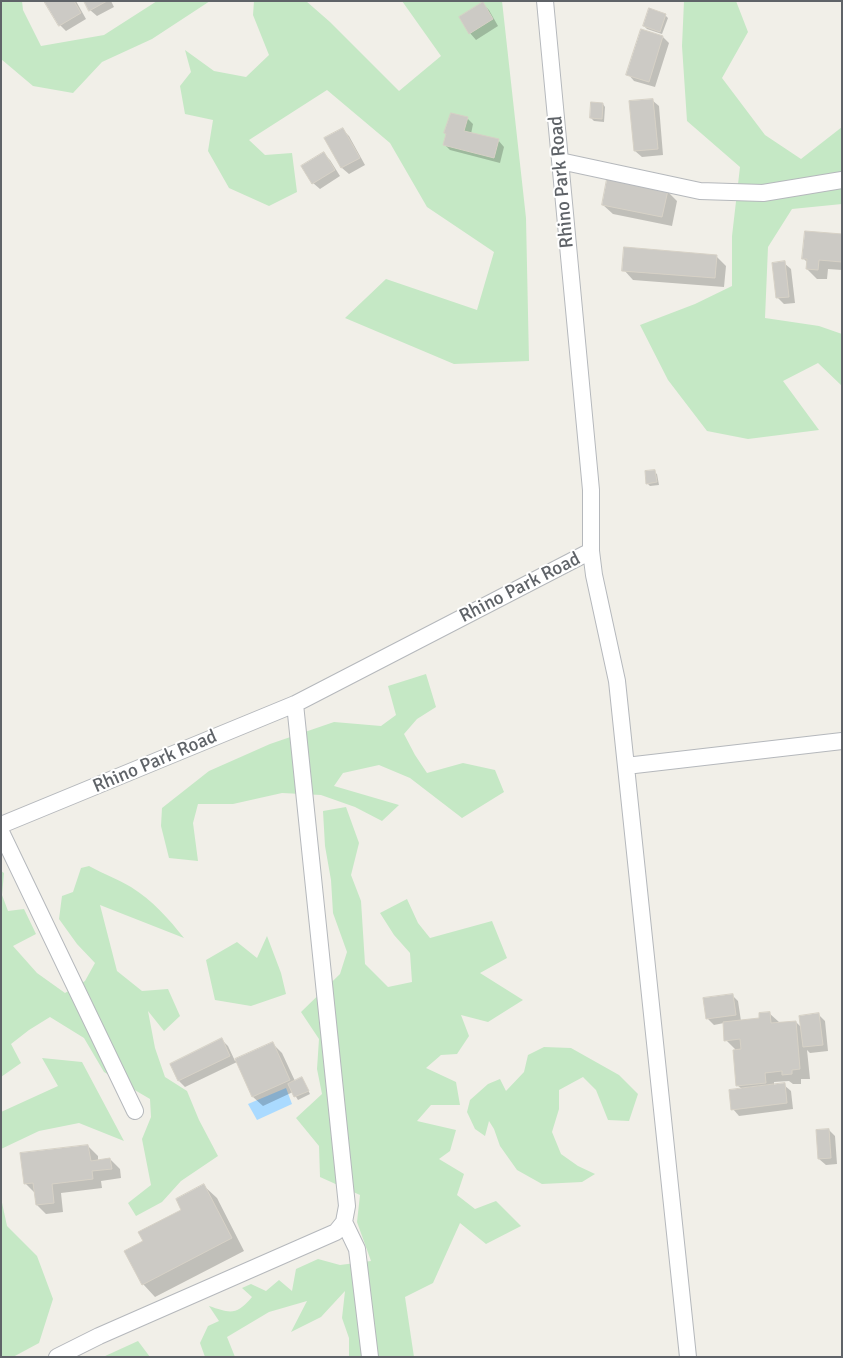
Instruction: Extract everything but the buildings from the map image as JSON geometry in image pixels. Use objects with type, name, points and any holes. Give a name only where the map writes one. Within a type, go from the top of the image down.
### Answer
[{"type":"street","name":"Rhino Park Road","points":[[1,826],[295,704],[591,551],[591,490],[545,1]]},
{"type":"street","points":[[560,160],[700,191],[763,193],[842,180]]},
{"type":"street","points":[[591,551],[594,575],[617,681],[688,1357]]},
{"type":"street","points":[[57,1357],[99,1336],[336,1232],[344,1222],[347,1206],[295,704]]},
{"type":"street","points":[[626,766],[842,741]]},
{"type":"street","points":[[1,832],[135,1111]]},
{"type":"street","points":[[344,1222],[358,1249],[370,1357]]},
{"type":"green space","points":[[1,1],[22,1],[23,10],[41,46],[104,35],[157,1],[210,1],[152,39],[102,62],[73,93],[33,86],[1,59]]},
{"type":"green space","points":[[254,1],[306,1],[330,22],[399,91],[441,56],[402,1],[502,1],[526,218],[529,361],[454,364],[345,318],[386,279],[477,310],[494,252],[427,207],[390,143],[327,90],[249,140],[265,155],[292,153],[297,192],[269,206],[229,188],[208,151],[213,120],[185,114],[180,86],[191,72],[185,50],[214,71],[246,77],[269,55],[253,15]]},
{"type":"green space","points":[[684,1],[736,1],[748,32],[722,78],[765,135],[801,159],[842,127],[842,204],[792,209],[768,247],[765,318],[819,326],[842,334],[842,386],[818,363],[783,381],[819,430],[748,439],[707,431],[668,380],[640,325],[695,304],[732,286],[732,236],[740,167],[687,121],[682,46]]},
{"type":"green space","points":[[426,674],[436,707],[417,719],[404,734],[415,755],[427,773],[463,763],[495,770],[504,792],[462,818],[410,778],[379,765],[343,773],[334,786],[399,805],[382,821],[355,807],[321,795],[282,793],[233,804],[198,804],[193,823],[198,861],[169,858],[161,826],[162,808],[209,771],[270,744],[334,722],[381,726],[396,715],[388,686]]},
{"type":"green space","points":[[346,807],[359,843],[351,875],[361,901],[365,964],[388,987],[412,982],[410,953],[394,935],[380,913],[407,899],[418,923],[430,938],[492,921],[507,958],[480,973],[523,1000],[488,1022],[461,1015],[469,1036],[457,1054],[441,1055],[426,1068],[456,1082],[460,1105],[431,1105],[417,1121],[456,1130],[450,1151],[439,1159],[464,1174],[457,1195],[475,1209],[496,1201],[521,1226],[486,1244],[460,1223],[433,1283],[405,1297],[414,1357],[349,1357],[349,1338],[342,1318],[345,1291],[321,1317],[291,1332],[307,1301],[269,1312],[227,1337],[235,1357],[205,1357],[200,1343],[208,1326],[219,1321],[209,1306],[228,1311],[237,1310],[252,1297],[242,1288],[251,1284],[266,1291],[279,1280],[292,1291],[296,1269],[318,1259],[340,1265],[371,1261],[357,1222],[360,1195],[320,1177],[319,1146],[296,1118],[322,1094],[317,1069],[319,1039],[301,1012],[340,974],[347,952],[333,913],[323,811]]},
{"type":"green space","points":[[89,866],[139,892],[160,910],[184,938],[100,905],[117,971],[142,991],[168,989],[180,1016],[164,1031],[148,1011],[155,1048],[165,1077],[187,1091],[199,1120],[218,1156],[181,1181],[162,1202],[136,1216],[128,1203],[151,1185],[142,1139],[151,1117],[150,1099],[104,1072],[84,1038],[50,1017],[11,1044],[21,1063],[1,1077],[1,871],[4,873],[2,895],[8,911],[24,909],[36,934],[13,946],[37,973],[65,993],[85,981],[95,963],[77,944],[59,919],[62,896],[73,892],[81,868]]},
{"type":"green space","points":[[267,936],[281,973],[286,994],[251,1006],[215,1000],[206,960],[237,942],[257,958]]},
{"type":"green space","points":[[544,1047],[571,1048],[619,1075],[638,1094],[629,1121],[608,1120],[596,1090],[583,1077],[559,1090],[559,1109],[552,1132],[561,1154],[578,1166],[595,1174],[582,1182],[542,1184],[517,1170],[500,1146],[489,1121],[485,1136],[475,1129],[467,1112],[470,1100],[488,1084],[500,1079],[506,1091],[524,1072],[528,1055]]},
{"type":"green space","points":[[42,1058],[82,1062],[124,1141],[79,1123],[39,1131],[1,1149],[1,1112],[58,1086]]},
{"type":"green space","points":[[1,1198],[7,1226],[37,1256],[53,1299],[39,1343],[13,1357],[1,1357]]},
{"type":"green space","points":[[138,1341],[150,1357],[103,1357]]},
{"type":"water","points":[[286,1088],[292,1104],[257,1120],[248,1104]]}]
